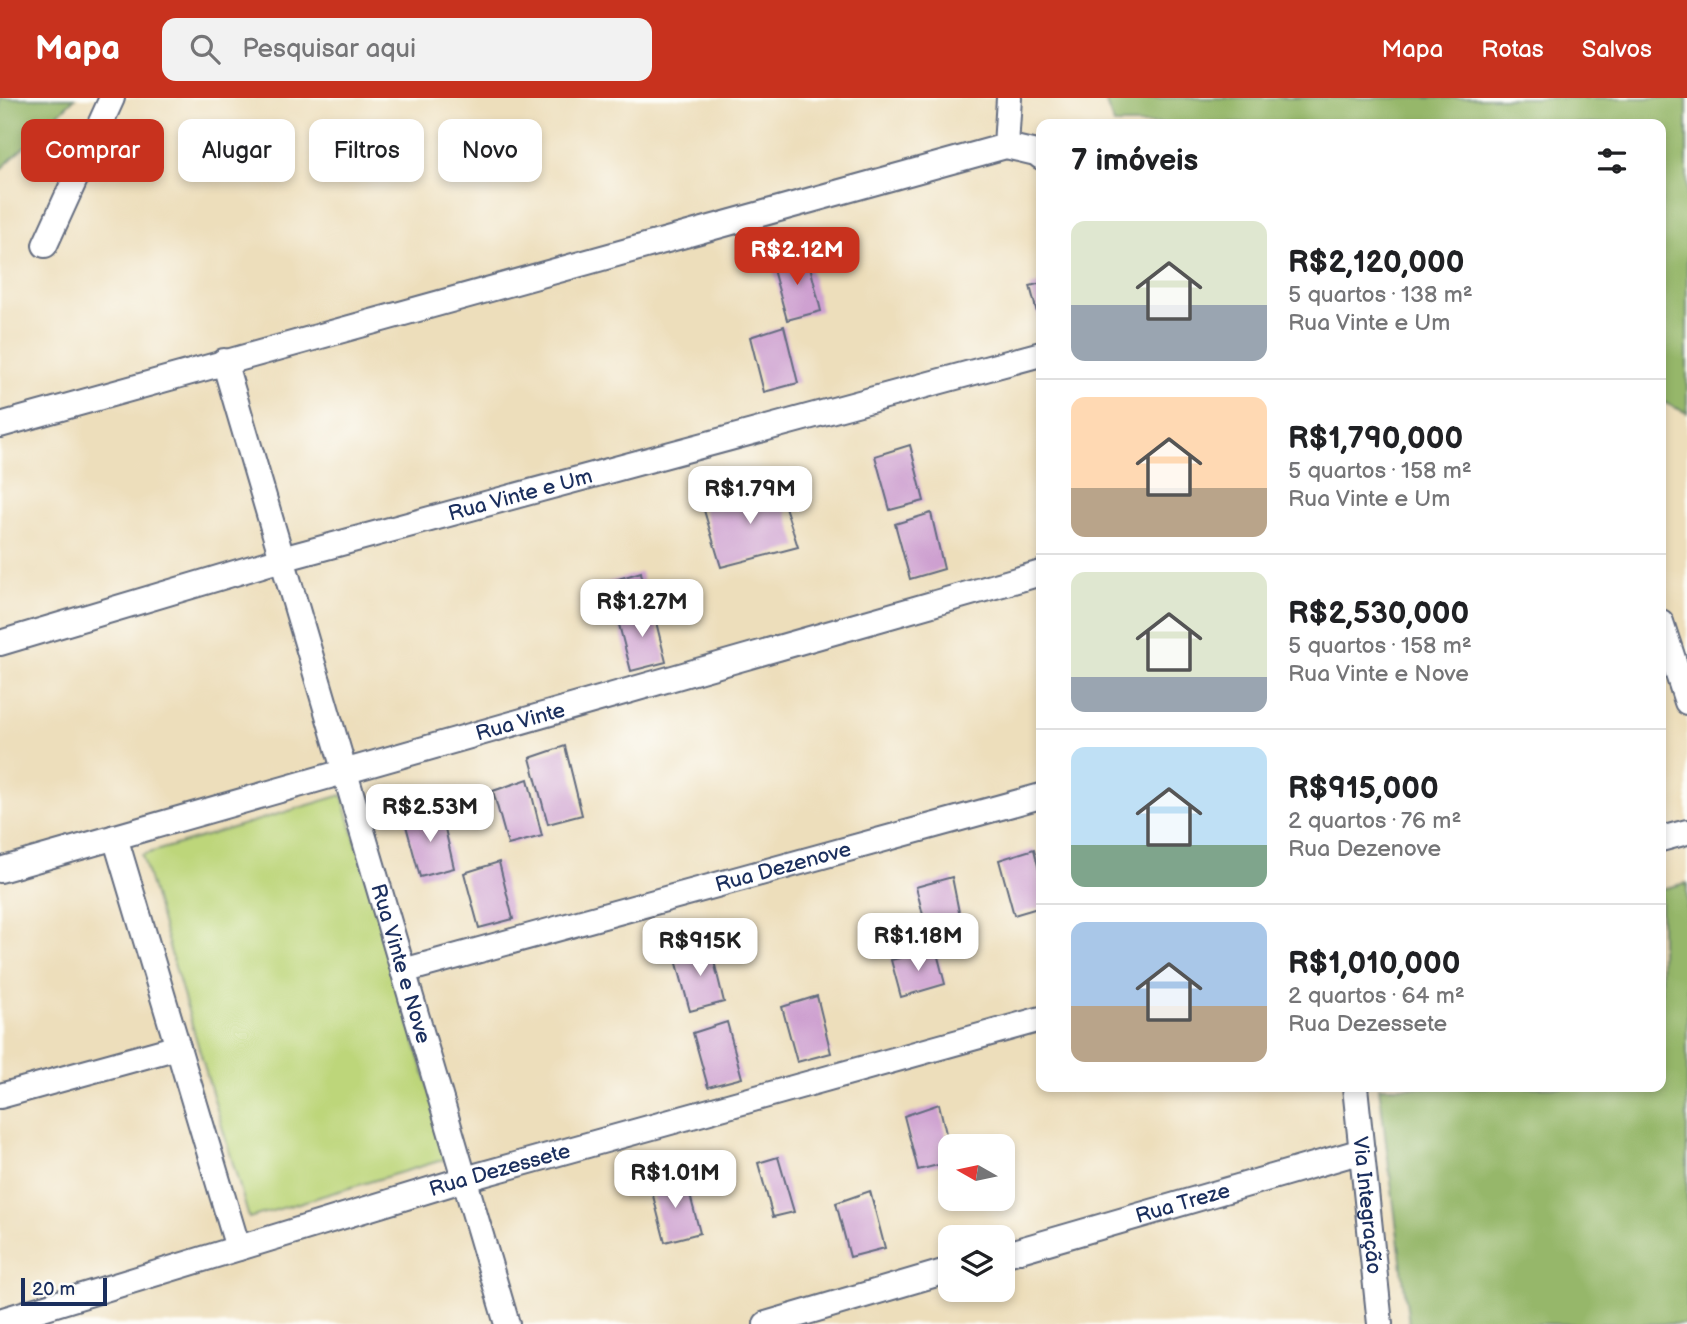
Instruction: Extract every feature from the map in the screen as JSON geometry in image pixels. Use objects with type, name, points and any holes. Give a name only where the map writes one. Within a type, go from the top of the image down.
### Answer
[{"type":"street","points":[[45,245],[112,98]]},
{"type":"street","points":[[1006,146],[1009,98]]},
{"type":"street","points":[[0,425],[1006,146],[1036,153]]},
{"type":"street","name":"Rua Vinte e Um","points":[[0,643],[282,559],[1036,355]]},
{"type":"street","name":"Rua Vinte e Nove","points":[[223,361],[507,1324]]},
{"type":"street","name":"Rua Vinte","points":[[0,870],[1036,574]]},
{"type":"street","points":[[1666,637],[1687,702]]},
{"type":"street","name":"Rua Dezenove","points":[[403,971],[1036,797]]},
{"type":"street","points":[[1666,838],[1687,832]]},
{"type":"street","points":[[115,837],[238,1248]]},
{"type":"street","name":"Rua Dezessete","points":[[0,1321],[465,1179],[1036,1020]]},
{"type":"street","points":[[0,1096],[178,1047]]},
{"type":"street","name":"Via Integração","points":[[1356,1092],[1380,1324]]},
{"type":"street","name":"Rua Treze","points":[[1015,1252],[1362,1151]]},
{"type":"street","points":[[766,1324],[938,1274]]},
{"type":"green space","points":[[0,98],[75,98],[53,119],[21,119],[21,150],[0,170]]},
{"type":"green space","points":[[1104,98],[1687,98],[1687,413],[1666,403],[1666,119],[1112,119]]},
{"type":"green space","points":[[342,795],[449,1158],[249,1218],[142,855]]},
{"type":"green space","points":[[1687,883],[1687,1324],[1409,1324],[1380,1092],[1666,1092],[1666,888]]},
{"type":"building","points":[[807,254],[821,311],[787,320],[772,266]]},
{"type":"building","points":[[1036,284],[1036,309],[1030,286]]},
{"type":"building","points":[[784,326],[798,383],[764,392],[750,337]]},
{"type":"building","points":[[910,445],[924,501],[890,510],[875,456]]},
{"type":"building","points":[[777,482],[798,547],[721,567],[703,507]]},
{"type":"building","points":[[931,513],[944,569],[910,579],[895,524]]},
{"type":"building","points":[[641,572],[644,589],[605,601],[602,584]]},
{"type":"building","points":[[652,606],[666,662],[631,671],[617,617]]},
{"type":"building","points":[[565,746],[582,815],[548,824],[530,758]]},
{"type":"building","points":[[528,779],[542,836],[508,845],[493,791]]},
{"type":"building","points":[[441,811],[454,868],[420,877],[405,822]]},
{"type":"building","points":[[1034,849],[1036,908],[1014,915],[999,860]]},
{"type":"building","points":[[499,862],[513,919],[479,928],[464,873]]},
{"type":"building","points":[[952,877],[961,922],[927,931],[916,887]]},
{"type":"building","points":[[710,945],[724,1002],[690,1011],[675,956]]},
{"type":"building","points":[[936,949],[945,984],[901,997],[891,960]]},
{"type":"building","points":[[817,996],[831,1053],[797,1062],[782,1007]]},
{"type":"building","points":[[727,1022],[742,1078],[708,1087],[693,1033]]},
{"type":"building","points":[[939,1104],[946,1134],[938,1134],[938,1165],[918,1170],[904,1116]]},
{"type":"building","points":[[778,1157],[794,1212],[773,1217],[758,1163]]},
{"type":"building","points":[[685,1176],[700,1233],[665,1242],[651,1188]]},
{"type":"building","points":[[870,1191],[885,1248],[850,1257],[836,1203]]}]
